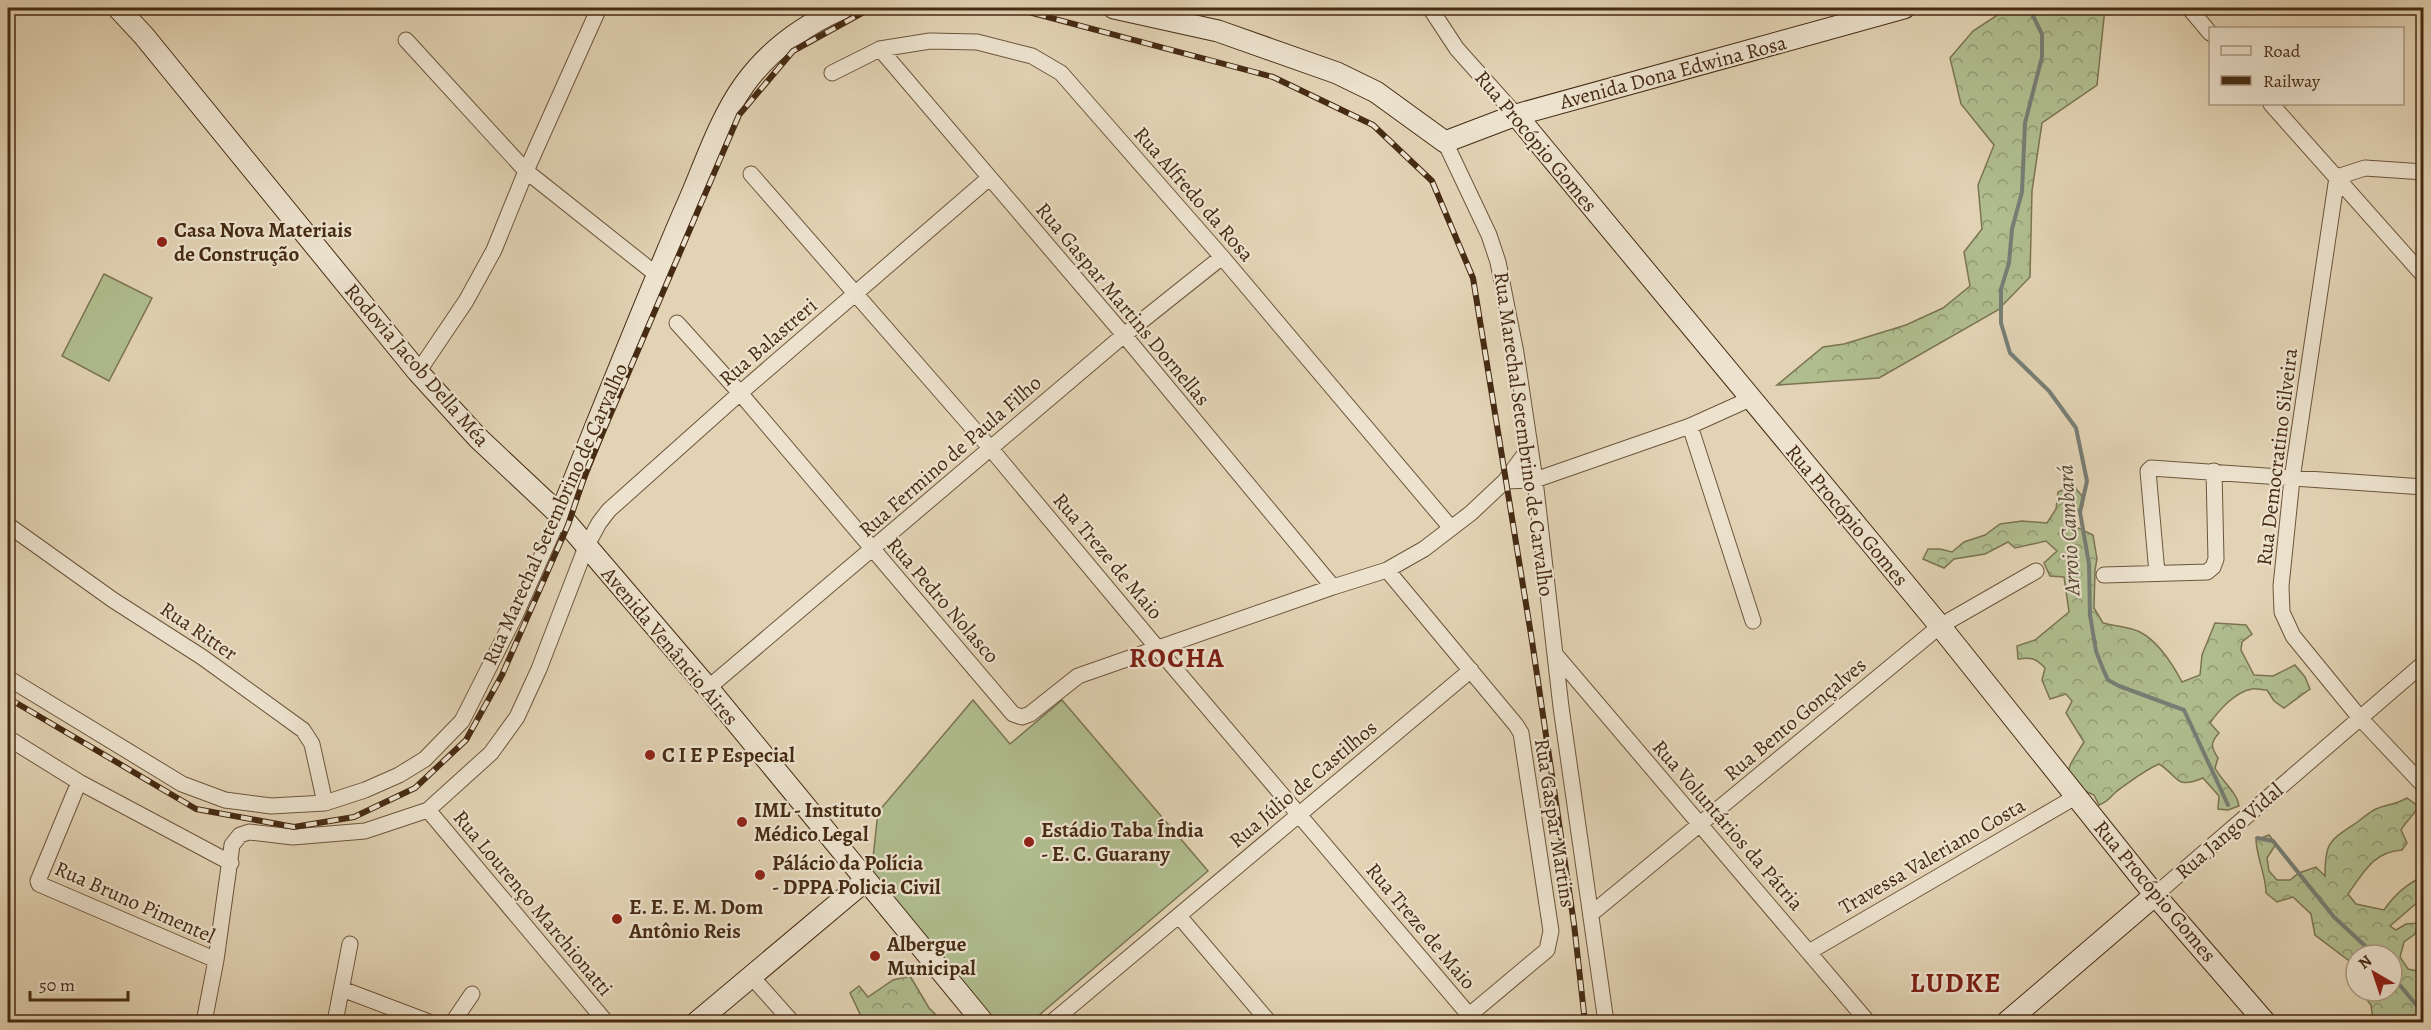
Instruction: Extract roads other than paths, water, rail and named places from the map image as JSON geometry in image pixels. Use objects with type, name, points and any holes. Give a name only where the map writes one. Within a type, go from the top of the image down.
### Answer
[{"type":"street","name":"Rodovia Jacob Della Méa","points":[[118,8],[144,36],[418,372],[477,436],[560,515],[586,547]]},
{"type":"street","points":[[418,372],[466,301],[494,250],[526,171],[599,8]]},
{"type":"street","name":"Rua Marechal Setembrino de Carvalho","points":[[8,678],[182,783],[225,800],[271,806],[325,803],[365,790],[399,775],[425,759],[462,721],[515,616],[560,515],[657,275],[727,114],[744,84],[781,44],[814,20],[843,8]]},
{"type":"street","name":"Rua Marechal Setembrino de Carvalho","points":[[1114,8],[1218,32],[1337,73],[1376,92],[1445,142],[1479,211],[1498,262],[1516,354],[1535,480],[1571,786],[1606,1023]]},
{"type":"street","name":"Rua Procópio Gomes","points":[[1430,8],[1457,49],[1516,115],[1940,626],[2155,895],[2265,1023]]},
{"type":"street","name":"Avenida Dona Edwina Rosa","points":[[1445,142],[1516,115],[1904,8]]},
{"type":"street","points":[[2189,8],[2209,31]]},
{"type":"street","points":[[406,40],[526,171],[657,275]]},
{"type":"street","name":"Rua Alfredo da Rosa","points":[[832,73],[880,50],[930,40],[978,42],[1032,56],[1061,73],[1222,257],[1451,528]]},
{"type":"street","name":"Rua Gaspar Martins Dornellas","points":[[880,50],[1124,335],[1333,587]]},
{"type":"street","points":[[2272,105],[2424,276]]},
{"type":"street","points":[[2337,177],[2365,168],[2424,172]]},
{"type":"street","name":"Rua Treze de Maio","points":[[750,174],[991,449],[1300,814],[1468,1020]]},
{"type":"street","name":"Rua Democratino Silveira","points":[[2337,177],[2292,479],[2282,586],[2282,612],[2293,636],[2360,718],[2424,786]]},
{"type":"street","name":"Rua Balastreri","points":[[586,547],[609,510],[988,178]]},
{"type":"street","name":"Rua Fermino de Paula Filho","points":[[708,688],[1124,335],[1222,257]]},
{"type":"street","name":"Rua Pedro Nolasco","points":[[677,322],[1014,714],[1022,717],[1030,714],[1078,676],[1159,650]]},
{"type":"street","points":[[1505,481],[1535,480],[1690,426],[1750,399]]},
{"type":"street","points":[[1690,426],[1753,621]]},
{"type":"street","points":[[1159,650],[1333,587],[1387,570],[1424,549],[1451,528],[1505,481],[1530,447]]},
{"type":"street","points":[[2157,573],[2148,471],[2151,468],[2424,487]]},
{"type":"street","points":[[2104,575],[2207,572],[2213,567],[2216,559],[2214,471]]},
{"type":"street","name":"Rua Ritter","points":[[8,525],[113,600],[202,657],[303,730],[312,744],[325,803]]},
{"type":"street","name":"Rua Marechal Setembrino de Carvalho","points":[[204,1023],[216,960],[232,845],[240,836],[249,832],[293,837],[365,831],[428,810],[491,753],[517,717],[539,669],[586,547]]},
{"type":"street","name":"Avenida Venâncio Aires","points":[[586,547],[708,688],[983,1023]]},
{"type":"street","name":"Rua Gaspar Martins","points":[[1387,570],[1521,733],[1551,931],[1547,950],[1468,1020]]},
{"type":"street","name":"Rua Bento Gonçalves","points":[[1591,914],[1940,626],[2036,571]]},
{"type":"street","name":"Rua Voluntários da Pátria","points":[[1555,654],[1868,1023]]},
{"type":"street","name":"Rua Jango Vidal","points":[[2007,1023],[2424,663]]},
{"type":"street","name":"Rua Júlio de Castilhos","points":[[1052,1023],[1471,670]]},
{"type":"street","points":[[8,738],[79,782],[231,862]]},
{"type":"street","name":"Rua Bruno Pimentel","points":[[79,782],[38,881],[39,884],[216,960]]},
{"type":"street","name":"Travessa Valeriano Costa","points":[[1809,952],[2077,796]]},
{"type":"street","name":"Rua Lourenço Marchionatti","points":[[428,810],[606,1023]]},
{"type":"street","points":[[697,1023],[866,880]]},
{"type":"street","points":[[1179,916],[1269,1023]]},
{"type":"street","points":[[335,1023],[350,944]]},
{"type":"street","points":[[751,976],[792,1023]]},
{"type":"street","points":[[342,989],[429,1023]]},
{"type":"street","points":[[453,1023],[472,994]]},
{"type":"waterway","name":"Arroio Cambará","points":[[2029,8],[2042,34],[2042,57],[2025,123],[2022,192],[2012,229],[2009,263],[2001,289],[2001,323],[2010,353],[2049,391],[2076,428],[2087,481],[2080,512],[2089,564],[2090,615],[2096,651],[2108,680],[2184,710],[2228,805]]},
{"type":"waterway","name":"Arroio Cambará","points":[[2257,838],[2273,841],[2334,917],[2362,943]]},
{"type":"waterway","name":"Arroio Cambará","points":[[2404,990],[2424,1014]]},
{"type":"railway","points":[[8,698],[196,809],[294,827],[354,817],[415,788],[466,740],[502,675],[568,525],[587,469],[739,115],[793,51],[871,8]]},
{"type":"railway","points":[[1014,8],[1273,77],[1373,125],[1432,181],[1473,278],[1532,641],[1574,924],[1585,1022]]},
{"type":"place","name":"Casa Nova Materiais de Construção","points":[[162,242]]},
{"type":"place","name":"C I E P Especial","points":[[650,755]]},
{"type":"place","name":"IML - Instituto Médico Legal","points":[[742,822]]},
{"type":"place","name":"Estádio Taba Índia - E. C. Guarany","points":[[1029,842]]},
{"type":"place","name":"Pálácio da Polícia - DPPA Policia Civil","points":[[760,875]]},
{"type":"place","name":"E. E. E. M. Dom Antônio Reis","points":[[617,919]]},
{"type":"place","name":"Albergue Municipal","points":[[875,956]]},
{"type":"district","name":"ROCHA","points":[[1177,658]]},
{"type":"district","name":"LUDKE","points":[[1956,983]]}]
